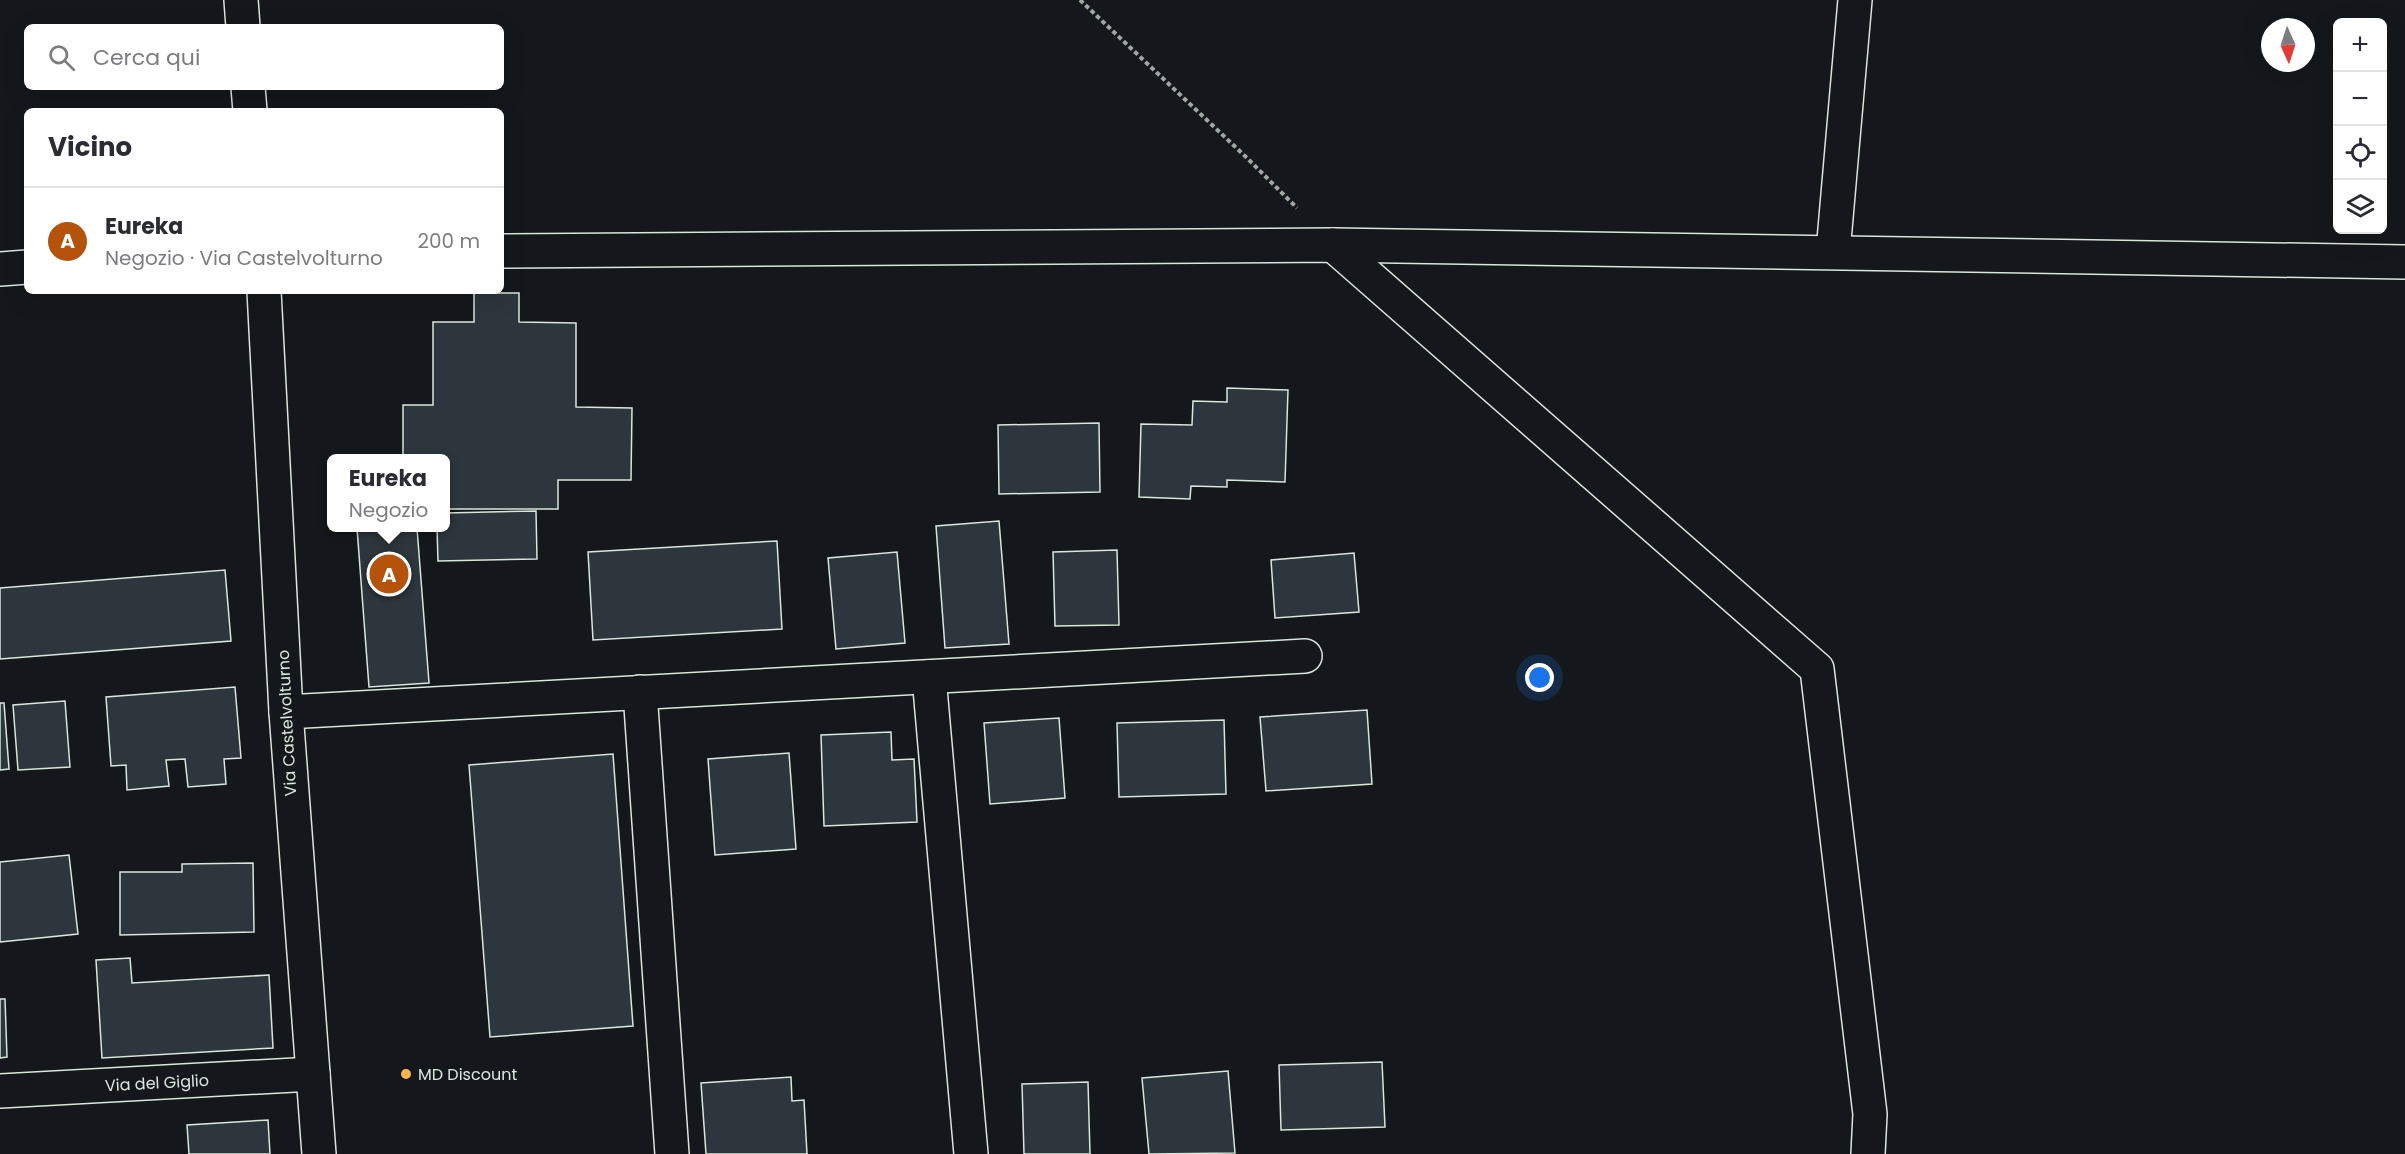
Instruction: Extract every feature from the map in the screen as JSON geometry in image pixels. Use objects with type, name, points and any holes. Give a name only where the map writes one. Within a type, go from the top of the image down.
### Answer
[{"type":"street","points":[[241,0],[243,24]]},
{"type":"street","points":[[1833,252],[1855,0]]},
{"type":"street","points":[[248,90],[250,108]]},
{"type":"street","points":[[1333,245],[1817,669],[1870,1114],[1868,1154]]},
{"type":"street","points":[[504,251],[1333,245],[2405,262]]},
{"type":"street","points":[[0,269],[24,267]]},
{"type":"street","name":"Via Castelvolturno","points":[[264,294],[286,712],[320,1154]]},
{"type":"street","points":[[286,712],[1305,656]]},
{"type":"street","points":[[929,677],[971,1154]]},
{"type":"street","points":[[640,693],[672,1154]]},
{"type":"street","name":"Via del Giglio","points":[[0,1091],[313,1074]]},
{"type":"path","points":[[1080,0],[1247,158],[1333,245]]},
{"type":"building","points":[[519,293],[519,322],[576,323],[576,407],[632,408],[631,480],[558,480],[558,509],[450,509],[450,454],[403,454],[403,405],[433,405],[433,322],[474,322],[474,294]]},
{"type":"building","points":[[1227,388],[1288,390],[1285,482],[1227,480],[1227,487],[1191,486],[1190,499],[1139,497],[1141,424],[1192,425],[1193,401],[1227,402]]},
{"type":"building","points":[[1099,423],[1100,492],[999,494],[998,425]]},
{"type":"building","points":[[536,511],[537,559],[438,561],[437,532],[450,532],[450,513]]},
{"type":"building","points":[[999,521],[1009,644],[945,648],[936,526]]},
{"type":"building","points":[[357,532],[417,532],[429,683],[369,687]]},
{"type":"building","points":[[777,541],[782,629],[593,640],[588,552]]},
{"type":"building","points":[[1117,550],[1119,625],[1055,626],[1053,552]]},
{"type":"building","points":[[897,552],[905,643],[836,649],[828,558]]},
{"type":"building","points":[[1354,553],[1359,612],[1275,618],[1271,560]]},
{"type":"building","points":[[225,570],[231,641],[0,659],[0,588]]},
{"type":"building","points":[[235,687],[241,758],[224,759],[226,784],[188,787],[185,759],[166,760],[169,786],[127,790],[126,765],[111,766],[106,697]]},
{"type":"building","points":[[65,701],[70,767],[18,770],[13,705]]},
{"type":"building","points":[[0,703],[4,703],[9,769],[0,770]]},
{"type":"building","points":[[1367,710],[1372,784],[1266,791],[1260,717]]},
{"type":"building","points":[[1059,718],[1065,798],[990,804],[984,723]]},
{"type":"building","points":[[1224,720],[1226,794],[1119,797],[1117,723]]},
{"type":"building","points":[[891,732],[892,760],[914,759],[917,822],[824,826],[821,735]]},
{"type":"building","points":[[789,753],[796,849],[715,855],[708,759]]},
{"type":"building","points":[[613,754],[633,1026],[490,1037],[469,765]]},
{"type":"building","points":[[69,855],[78,934],[0,942],[0,862]]},
{"type":"building","points":[[253,863],[254,932],[120,935],[120,872],[182,872],[182,864]]},
{"type":"building","points":[[130,958],[132,983],[269,975],[273,1048],[102,1058],[96,960]]},
{"type":"building","points":[[0,999],[5,999],[7,1057],[0,1058]]},
{"type":"building","points":[[1382,1062],[1385,1127],[1281,1130],[1279,1065]]},
{"type":"building","points":[[1228,1071],[1235,1153],[1149,1154],[1142,1078]]},
{"type":"building","points":[[791,1077],[792,1101],[804,1100],[807,1154],[706,1154],[701,1083]]},
{"type":"building","points":[[1088,1082],[1090,1154],[1024,1154],[1022,1084]]},
{"type":"building","points":[[268,1120],[270,1154],[189,1154],[187,1125]]},
{"type":"place","name":"Eureka","points":[[389,574]]},
{"type":"place","name":"MD Discount","points":[[406,1074]]}]
